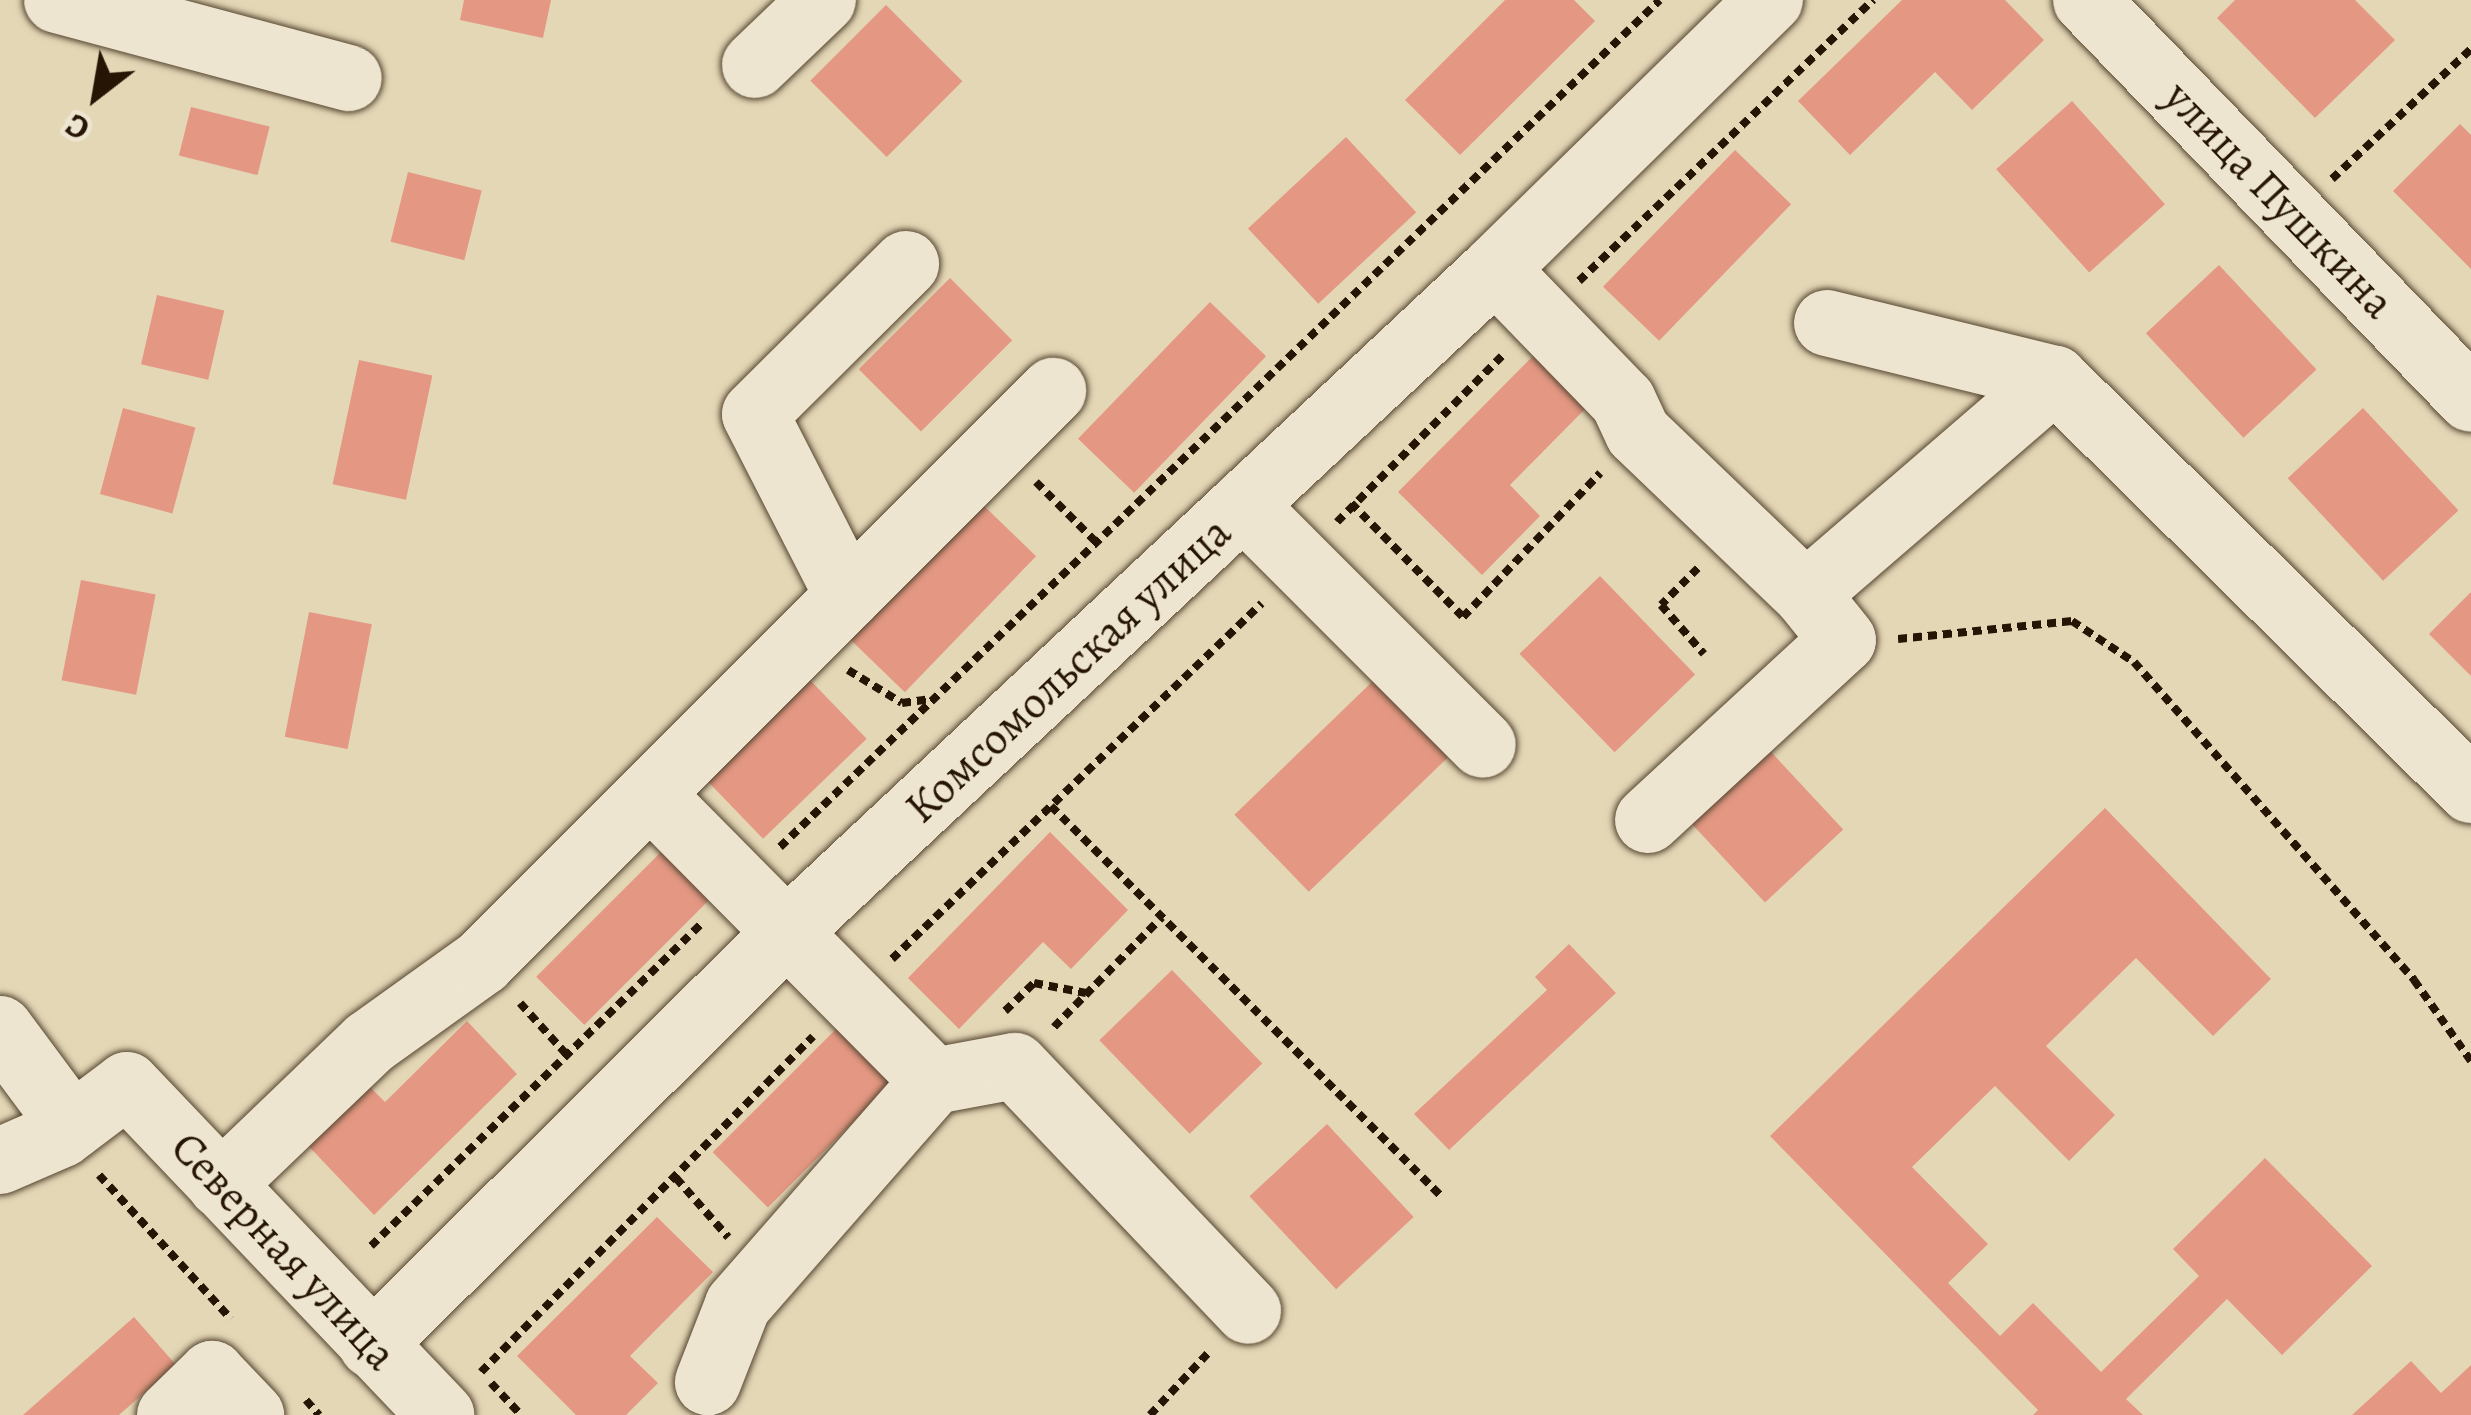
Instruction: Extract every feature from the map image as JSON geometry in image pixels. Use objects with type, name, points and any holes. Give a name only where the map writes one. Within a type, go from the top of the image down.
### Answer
[{"type":"street","points":[[57,0],[350,78]]},
{"type":"street","points":[[755,65],[823,0]]},
{"type":"street","name":"Комсомольская улица","points":[[372,1345],[789,931],[1496,268],[1770,0]]},
{"type":"street","name":"улица Пушкина","points":[[2086,0],[2471,399]]},
{"type":"street","points":[[848,596],[755,414],[907,264]]},
{"type":"street","points":[[1496,268],[1623,401],[1638,433],[1824,617]]},
{"type":"street","points":[[1827,323],[2055,379],[2471,790]]},
{"type":"street","points":[[1648,820],[1824,617],[2055,379]]},
{"type":"street","points":[[221,1185],[369,1043],[482,962],[654,798],[1053,391]]},
{"type":"street","points":[[1244,505],[1483,745]]},
{"type":"street","points":[[654,798],[854,995],[934,1081]]},
{"type":"street","points":[[0,1029],[67,1130],[0,1161]]},
{"type":"street","points":[[707,1404],[738,1305],[934,1081],[1016,1066],[1248,1311]]},
{"type":"street","name":"Северная улица","points":[[67,1130],[127,1085],[441,1415]]},
{"type":"street","points":[[170,1415],[212,1374],[277,1406]]},
{"type":"path","points":[[371,1246],[1094,540],[1660,0]]},
{"type":"path","points":[[521,1415],[478,1368],[676,1178],[854,995],[1303,564],[1351,503],[1873,0]]},
{"type":"path","points":[[2331,180],[2471,49]]},
{"type":"path","points":[[1351,503],[1463,617],[1638,433]]},
{"type":"path","points":[[999,445],[1094,540]]},
{"type":"path","points":[[1704,654],[1661,605],[1737,529]]},
{"type":"path","points":[[1824,617],[2072,621],[2134,662],[2414,980],[2471,1061]]},
{"type":"path","points":[[796,653],[828,658],[902,703],[932,699]]},
{"type":"path","points":[[1051,806],[1440,1195]]},
{"type":"path","points":[[1016,1066],[1162,917]]},
{"type":"path","points":[[482,962],[568,1055]]},
{"type":"path","points":[[67,1130],[239,1327]]},
{"type":"path","points":[[676,1178],[765,1279]]},
{"type":"path","points":[[1150,1415],[1248,1311]]},
{"type":"path","points":[[277,1406],[320,1415]]},
{"type":"building","points":[[464,0],[551,0],[543,38],[460,20]]},
{"type":"building","points":[[1505,0],[1574,0],[1595,21],[1460,155],[1405,100]]},
{"type":"building","points":[[1902,0],[2005,0],[2044,40],[1972,110],[1935,72],[1850,155],[1798,101]]},
{"type":"building","points":[[2235,0],[2355,0],[2395,40],[2315,118],[2217,18]]},
{"type":"building","points":[[886,5],[962,81],[887,157],[810,81]]},
{"type":"building","points":[[2072,101],[2165,204],[2089,273],[1996,169]]},
{"type":"building","points":[[191,107],[270,127],[257,175],[179,156]]},
{"type":"building","points":[[2460,124],[2471,135],[2471,269],[2393,191]]},
{"type":"building","points":[[1346,137],[1416,212],[1318,304],[1248,228]]},
{"type":"building","points":[[1735,150],[1791,204],[1659,341],[1603,287]]},
{"type":"building","points":[[408,172],[482,190],[464,260],[391,242]]},
{"type":"building","points":[[2219,265],[2317,370],[2243,438],[2146,333]]},
{"type":"building","points":[[950,278],[1012,340],[921,431],[859,369]]},
{"type":"building","points":[[157,295],[224,311],[208,380],[141,364]]},
{"type":"building","points":[[1210,302],[1266,356],[1134,493],[1078,439]]},
{"type":"building","points":[[1537,352],[1590,404],[1510,485],[1540,516],[1482,575],[1398,492]]},
{"type":"building","points":[[359,360],[432,376],[406,500],[333,484]]},
{"type":"building","points":[[123,408],[195,427],[172,513],[100,494]]},
{"type":"building","points":[[2363,408],[2458,510],[2383,581],[2288,478]]},
{"type":"building","points":[[980,502],[1036,556],[905,692],[849,638]]},
{"type":"building","points":[[1600,576],[1695,675],[1615,752],[1519,654]]},
{"type":"building","points":[[81,580],[156,595],[136,695],[62,680]]},
{"type":"building","points":[[2471,592],[2471,676],[2429,634]]},
{"type":"building","points":[[309,612],[372,624],[348,749],[285,737]]},
{"type":"building","points":[[809,679],[867,739],[763,839],[705,779]]},
{"type":"building","points":[[1374,680],[1448,757],[1309,892],[1234,815]]},
{"type":"building","points":[[1758,738],[1843,829],[1765,902],[1680,811]]},
{"type":"building","points":[[2105,808],[2271,979],[2213,1036],[2136,958],[2046,1046],[2115,1115],[2069,1161],[1995,1086],[1912,1167],[1988,1244],[1948,1283],[2000,1336],[2033,1303],[2101,1372],[2199,1276],[2173,1249],[2265,1158],[2372,1266],[2282,1355],[2227,1299],[2126,1399],[2143,1415],[2033,1415],[2038,1410],[1770,1136]]},
{"type":"building","points":[[1050,832],[1128,910],[1071,969],[1043,942],[959,1029],[908,978]]},
{"type":"building","points":[[667,846],[715,894],[584,1025],[536,977]]},
{"type":"building","points":[[1569,944],[1616,993],[1449,1150],[1414,1114],[1547,990],[1535,977]]},
{"type":"building","points":[[1172,970],[1262,1064],[1190,1134],[1099,1040]]},
{"type":"building","points":[[847,1018],[902,1073],[768,1208],[713,1152]]},
{"type":"building","points":[[467,1021],[517,1074],[374,1215],[297,1134],[358,1075],[385,1102]]},
{"type":"building","points":[[1327,1124],[1414,1217],[1336,1289],[1249,1196]]},
{"type":"building","points":[[657,1217],[713,1272],[630,1356],[658,1383],[626,1415],[576,1415],[517,1356]]},
{"type":"building","points":[[134,1317],[176,1365],[119,1415],[23,1415]]},
{"type":"building","points":[[2411,1361],[2441,1393],[2471,1365],[2471,1415],[2352,1415]]}]
